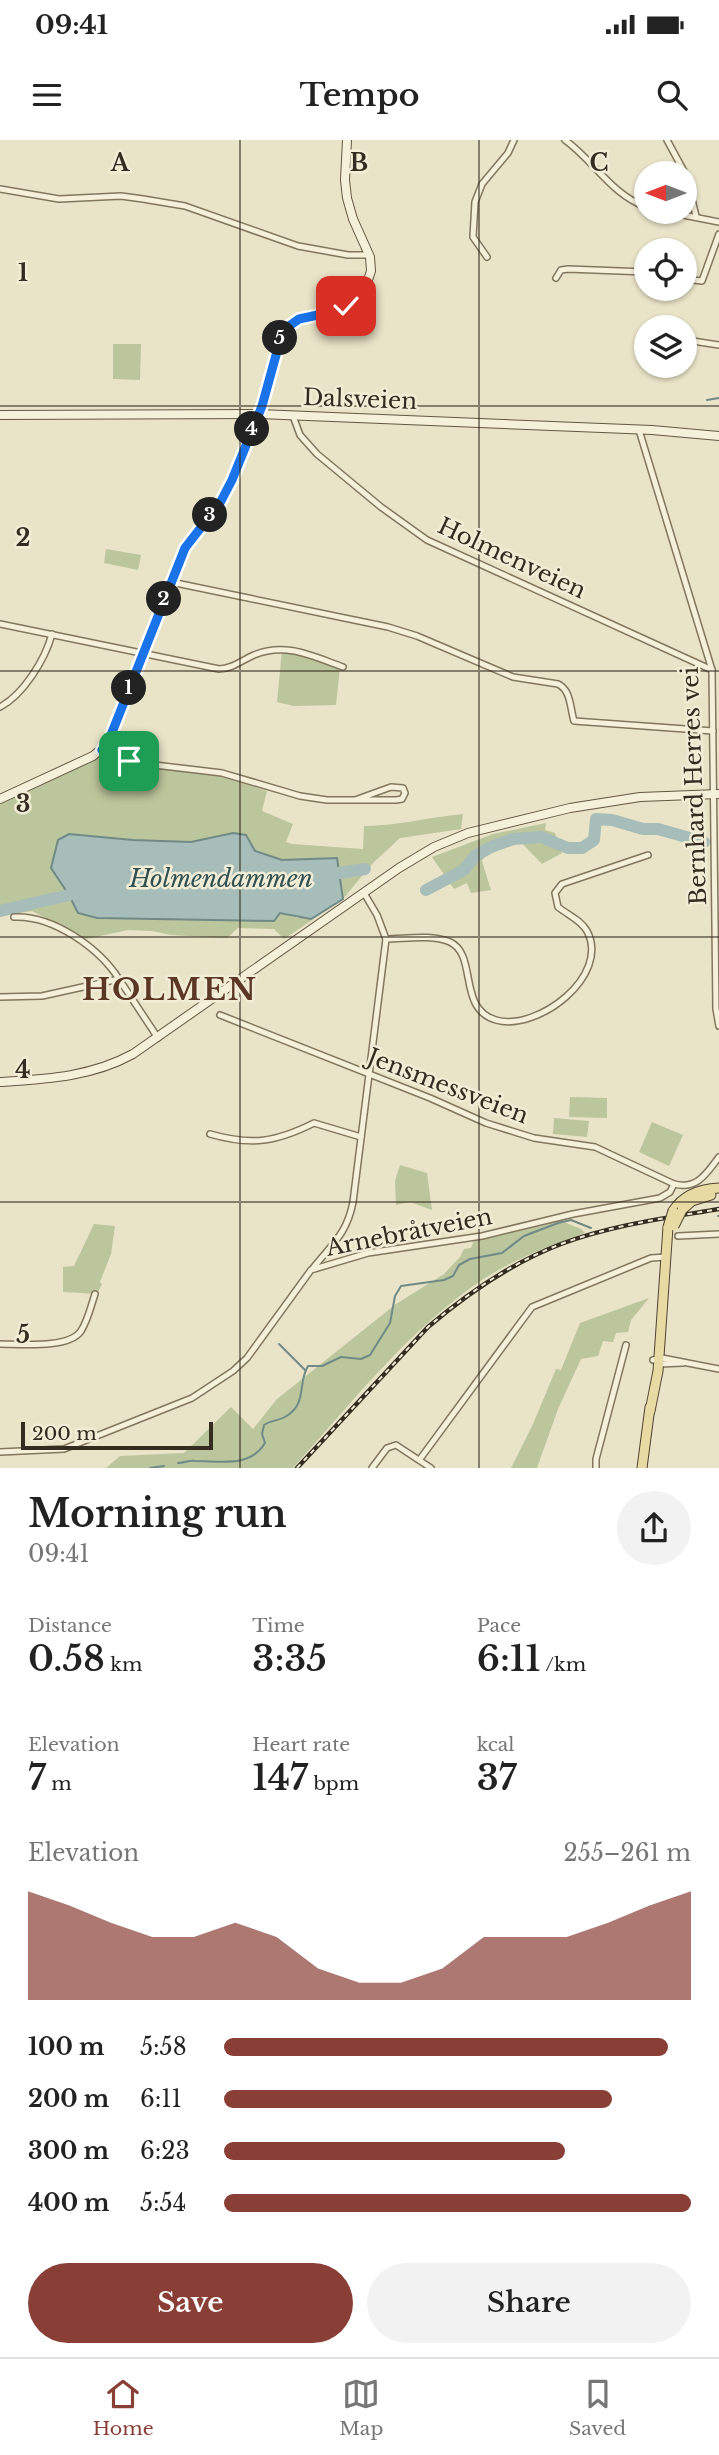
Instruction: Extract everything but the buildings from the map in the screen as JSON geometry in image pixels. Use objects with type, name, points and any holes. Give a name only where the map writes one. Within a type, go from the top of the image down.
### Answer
[{"type":"main road","points":[[642,1468],[657,1360],[658,1306],[663,1295],[666,1244],[681,1200],[690,1195],[719,1191]]},
{"type":"street","points":[[0,799],[100,751],[109,740],[189,541],[224,496],[259,414],[271,379],[277,348],[286,329],[299,319],[332,312],[352,301],[368,280],[371,266],[369,255],[347,198],[347,140]]},
{"type":"street","points":[[487,257],[473,237],[475,202],[482,184],[508,153],[514,140]]},
{"type":"street","points":[[565,140],[617,191],[634,200]]},
{"type":"street","points":[[667,140],[678,161]]},
{"type":"street","points":[[0,189],[59,200],[121,196],[143,198],[185,206],[298,247],[348,256],[369,255]]},
{"type":"street","points":[[697,216],[719,222]]},
{"type":"street","points":[[697,280],[702,281],[719,233]]},
{"type":"street","points":[[556,278],[561,270],[568,269],[634,272]]},
{"type":"street","points":[[697,342],[719,345]]},
{"type":"street","name":"Dalsveien","points":[[0,415],[259,414],[639,430],[719,436]]},
{"type":"street","name":"Holmenveien","points":[[293,415],[300,435],[317,454],[427,540],[712,670]]},
{"type":"street","name":"Bernhard Herres vei","points":[[639,430],[716,680],[713,731],[713,855],[716,1009],[719,1026]]},
{"type":"street","points":[[171,582],[388,627],[417,636],[513,677],[561,685],[567,692],[574,721],[713,731]]},
{"type":"street","points":[[0,624],[222,669],[256,654],[289,649],[343,667]]},
{"type":"street","points":[[0,707],[24,688],[52,634]]},
{"type":"street","points":[[100,751],[138,764],[222,773],[300,796],[327,800],[355,800],[396,800],[402,799],[405,793],[402,788],[391,787],[355,800]]},
{"type":"street","points":[[0,1082],[61,1077],[89,1072],[119,1061],[158,1038],[427,850],[484,828],[607,800],[715,794]]},
{"type":"street","points":[[386,939],[438,939],[454,944],[463,955],[473,998],[483,1012],[498,1021],[509,1022],[533,1017],[566,997],[583,977],[589,960],[588,933],[580,923],[558,907],[555,892],[562,884],[648,855]]},
{"type":"street","points":[[311,1270],[347,1225],[361,1137],[386,939],[377,915],[364,893]]},
{"type":"street","points":[[14,918],[35,920],[73,935],[93,949],[119,979],[158,1038]]},
{"type":"street","points":[[0,997],[42,996],[119,979]]},
{"type":"street","name":"Jensmessveien","points":[[220,1015],[495,1126],[534,1138],[595,1147],[674,1184]]},
{"type":"street","points":[[210,1134],[247,1142],[286,1137],[314,1123],[361,1137]]},
{"type":"street","points":[[674,1184],[690,1185],[704,1176],[719,1157]]},
{"type":"street","name":"Arnebråtveien","points":[[0,1452],[64,1449],[144,1419],[202,1393],[233,1371],[247,1357],[311,1270],[368,1253],[491,1234],[573,1213],[660,1198],[670,1192],[674,1184]]},
{"type":"street","points":[[678,1236],[719,1234]]},
{"type":"street","points":[[420,1459],[532,1307],[651,1258],[667,1256]]},
{"type":"street","points":[[0,1344],[56,1343],[68,1340],[81,1331],[95,1294]]},
{"type":"street","points":[[596,1468],[596,1459],[626,1345]]},
{"type":"street","points":[[657,1360],[719,1369]]},
{"type":"street","points":[[372,1468],[387,1448],[393,1445],[431,1468]]},
{"type":"green space","points":[[113,344],[141,344],[140,380],[113,379]]},
{"type":"green space","points":[[106,549],[141,555],[138,570],[104,563]]},
{"type":"green space","points":[[282,650],[295,651],[340,667],[336,705],[294,706],[277,702]]},
{"type":"green space","points":[[107,756],[134,765],[217,775],[267,791],[262,811],[293,824],[286,842],[292,844],[363,849],[364,826],[463,814],[461,829],[400,838],[372,864],[343,899],[284,939],[274,929],[238,928],[227,938],[128,930],[86,939],[32,911],[0,916],[0,802],[98,757]],"holes":[[[233,833],[246,835],[255,851],[282,860],[337,858],[343,899],[298,918],[280,913],[274,921],[97,918],[78,913],[51,868],[133,840],[191,842]]]},
{"type":"green space","points":[[546,823],[545,830],[555,833],[562,853],[542,864],[515,836],[493,842],[482,861],[491,890],[471,893],[467,883],[454,889],[432,857],[493,834]]},
{"type":"green space","points":[[570,1097],[607,1098],[607,1118],[569,1117]]},
{"type":"green space","points":[[554,1118],[589,1121],[587,1137],[553,1134]]},
{"type":"green space","points":[[652,1122],[683,1135],[669,1166],[639,1152]]},
{"type":"green space","points":[[400,1165],[427,1173],[432,1210],[410,1202],[396,1205],[395,1181]]},
{"type":"green space","points":[[559,1220],[585,1233],[511,1264],[482,1280],[444,1308],[377,1374],[293,1468],[106,1468],[120,1456],[184,1453],[231,1407],[253,1429],[277,1399],[396,1304],[444,1274],[464,1249],[471,1248],[474,1240]]},
{"type":"green space","points":[[94,1224],[115,1226],[111,1254],[100,1282],[102,1284],[97,1294],[63,1292],[63,1267],[74,1266]]},
{"type":"green space","points":[[649,1298],[631,1320],[628,1332],[616,1333],[613,1342],[603,1341],[598,1356],[581,1359],[558,1409],[537,1468],[511,1468],[556,1369],[561,1370],[580,1323]]},
{"type":"water","name":"Holmendammen","points":[[233,833],[246,835],[255,851],[282,860],[337,858],[343,899],[311,919],[280,913],[274,921],[97,918],[78,913],[51,868],[58,840],[69,834],[191,842]]},
{"type":"waterway","points":[[707,400],[719,398]]},
{"type":"waterway","points":[[426,890],[464,870],[475,856],[513,839],[541,837],[568,848],[582,848],[594,840],[596,819],[612,820],[643,829],[658,829],[704,842]]},
{"type":"waterway","points":[[339,873],[365,869]]},
{"type":"waterway","points":[[0,911],[69,895]]},
{"type":"waterway","points":[[178,1463],[243,1460],[259,1451],[265,1443],[262,1434],[264,1425],[285,1417],[297,1406],[308,1366],[322,1366],[341,1357],[361,1359],[370,1355],[390,1323],[395,1296],[401,1286],[444,1280],[453,1276],[459,1265],[470,1259],[502,1253],[524,1236],[558,1223],[571,1220],[591,1228]]},
{"type":"waterway","points":[[279,1344],[305,1370]]},
{"type":"waterway","points":[[150,1468],[164,1466]]},
{"type":"railway","points":[[297,1468],[428,1327],[491,1280],[525,1260],[580,1237],[719,1209]]},
{"type":"district","name":"HOLMEN","points":[[170,989]]},
{"type":"route","points":[[129,761],[102,750],[109,740],[185,548],[220,503],[232,480],[262,406],[281,337],[286,329],[299,319],[346,306]]}]
